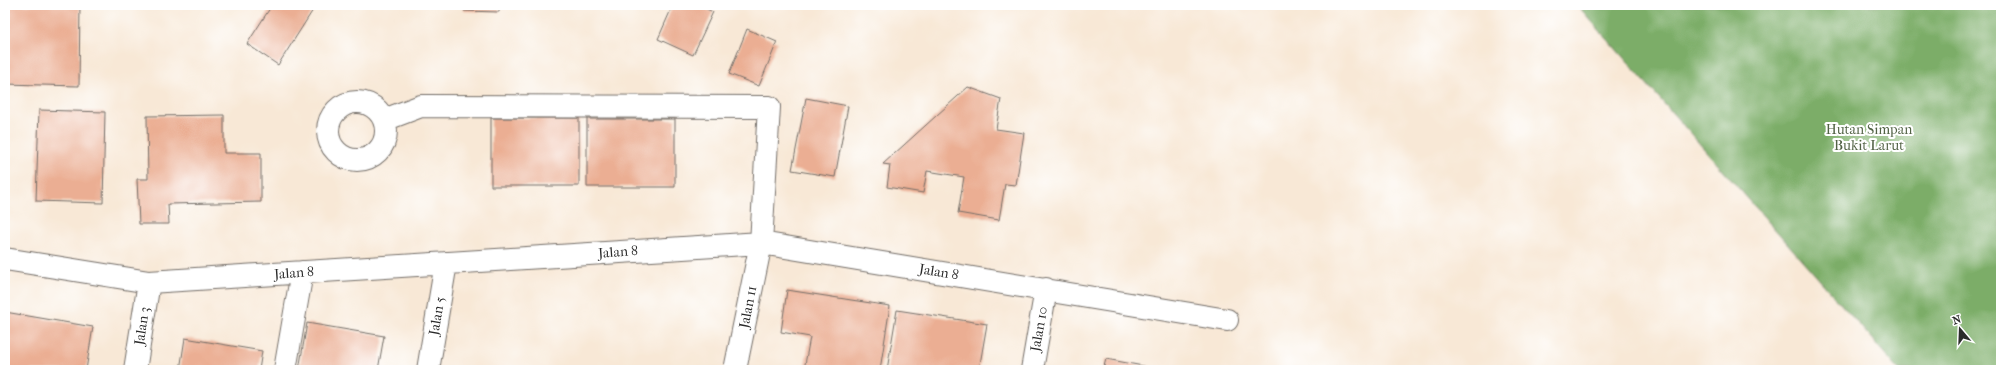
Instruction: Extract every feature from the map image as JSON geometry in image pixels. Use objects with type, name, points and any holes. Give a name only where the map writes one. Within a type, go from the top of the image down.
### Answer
[{"type":"street","name":"Jalan 11","points":[[384,120],[421,106],[769,107],[761,243],[735,370]]},
{"type":"street","name":"Jalan 8","points":[[5,259],[149,282],[761,243],[1227,320]]},
{"type":"street","name":"Jalan 5","points":[[428,370],[446,263]]},
{"type":"street","points":[[285,370],[302,272]]},
{"type":"street","name":"Jalan 3","points":[[135,370],[149,282]]},
{"type":"street","name":"Jalan 10","points":[[1032,370],[1046,289]]},
{"type":"green space","name":"Hutan Simpan Bukit Larut","points":[[1574,5],[2001,5],[2001,370],[1899,370],[1578,6]]},
{"type":"building","points":[[5,5],[80,5],[79,86],[5,84]]},
{"type":"building","points":[[272,5],[306,5],[313,10],[278,65],[247,44]]},
{"type":"building","points":[[464,5],[499,5],[499,12],[464,11]]},
{"type":"building","points":[[673,5],[698,5],[713,12],[693,55],[658,39]]},
{"type":"building","points":[[747,29],[777,42],[759,86],[729,74]]},
{"type":"building","points":[[968,87],[1001,99],[996,129],[1024,133],[1016,185],[1005,184],[999,220],[958,213],[964,177],[927,171],[923,193],[887,187],[890,165],[883,164]]},
{"type":"building","points":[[806,98],[848,106],[835,177],[792,170]]},
{"type":"building","points":[[39,110],[105,112],[103,203],[36,201]]},
{"type":"building","points":[[224,115],[224,153],[261,153],[261,202],[168,204],[169,224],[139,224],[137,179],[148,179],[147,116]]},
{"type":"building","points":[[491,118],[579,118],[579,186],[491,186]]},
{"type":"building","points":[[587,119],[675,119],[675,187],[587,187]]},
{"type":"building","points":[[787,290],[890,306],[880,370],[804,370],[810,337],[781,332]]},
{"type":"building","points":[[897,310],[987,324],[979,370],[887,370]]},
{"type":"building","points":[[5,312],[93,327],[86,370],[5,370]]},
{"type":"building","points":[[307,323],[384,336],[378,370],[299,370]]},
{"type":"building","points":[[185,338],[262,351],[259,370],[180,370]]},
{"type":"building","points":[[1106,359],[1159,369],[1159,370],[1103,370]]}]
